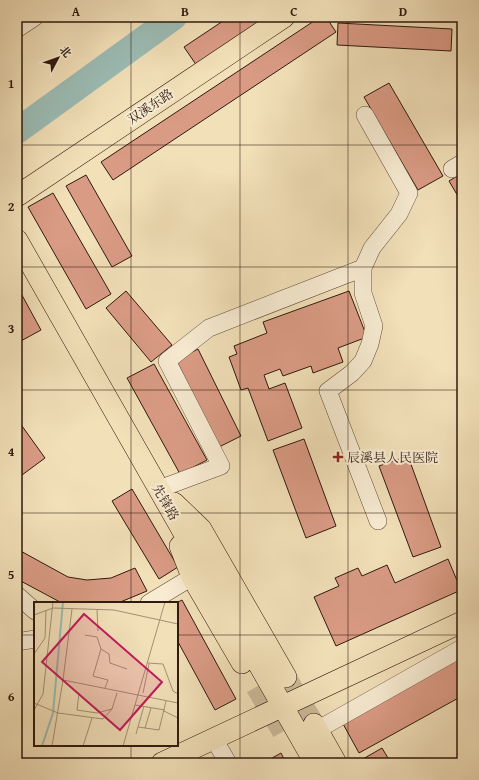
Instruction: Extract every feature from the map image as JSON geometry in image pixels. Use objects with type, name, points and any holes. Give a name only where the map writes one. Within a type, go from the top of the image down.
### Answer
[{"type":"main road","name":"双溪东路","points":[[17,196],[284,17]]},
{"type":"main road","name":"先锋路","points":[[17,240],[315,763]]},
{"type":"main road","points":[[159,489],[192,577],[256,687]]},
{"type":"main road","points":[[159,489],[201,529],[286,677]]},
{"type":"main road","points":[[162,763],[462,622]]},
{"type":"main road","points":[[316,727],[336,763]]},
{"type":"main road","points":[[285,736],[301,763]]},
{"type":"street","points":[[17,29],[35,17]]},
{"type":"street","points":[[365,115],[409,193],[399,214],[372,248],[363,268],[363,293],[374,326],[370,344],[363,361],[352,373],[328,391],[378,521]]},
{"type":"street","points":[[159,489],[221,466],[167,361],[209,328],[363,268]]},
{"type":"street","points":[[151,602],[192,577]]},
{"type":"street","points":[[17,595],[34,609]]},
{"type":"street","points":[[17,642],[34,639]]},
{"type":"street","points":[[316,727],[462,648]]},
{"type":"street","points":[[214,739],[228,763]]},
{"type":"building","points":[[229,17],[276,17],[199,69],[184,47]]},
{"type":"building","points":[[320,17],[326,17],[336,32],[113,180],[101,162]]},
{"type":"building","points":[[338,23],[452,29],[451,51],[337,45]]},
{"type":"building","points":[[389,83],[443,176],[418,190],[364,97]]},
{"type":"building","points":[[462,173],[462,203],[449,181]]},
{"type":"building","points":[[86,175],[132,256],[112,267],[66,186]]},
{"type":"building","points":[[53,193],[111,294],[86,309],[28,207]]},
{"type":"building","points":[[17,286],[41,330],[19,342],[17,340]]},
{"type":"building","points":[[126,291],[172,345],[151,362],[106,308]]},
{"type":"building","points":[[349,291],[367,337],[338,348],[343,362],[313,373],[311,366],[283,376],[280,369],[264,375],[269,389],[285,383],[302,428],[268,441],[248,388],[241,390],[229,357],[237,354],[234,346],[267,333],[263,322]]},
{"type":"building","points":[[198,349],[241,436],[219,447],[176,360]]},
{"type":"building","points":[[154,364],[207,460],[180,474],[127,378]]},
{"type":"building","points":[[17,419],[45,458],[22,475],[17,468]]},
{"type":"building","points":[[304,439],[336,526],[306,538],[273,450]]},
{"type":"building","points":[[408,456],[441,547],[413,557],[379,466]]},
{"type":"building","points":[[132,489],[178,567],[159,579],[112,501]]},
{"type":"building","points":[[17,549],[68,577],[87,580],[111,578],[135,568],[147,591],[120,602],[60,602],[17,579]]},
{"type":"building","points":[[448,559],[461,590],[336,646],[314,597],[339,586],[335,578],[358,568],[362,576],[387,565],[395,583]]},
{"type":"building","points":[[182,600],[236,699],[215,710],[178,642],[178,602]]},
{"type":"building","points":[[462,656],[462,696],[359,753],[342,722]]},
{"type":"building","points":[[382,748],[391,763],[356,763]]},
{"type":"building","points":[[281,753],[286,763],[263,763]]},
{"type":"waterway","points":[[17,131],[174,17]]},
{"type":"tunnel","points":[[286,677],[314,724]]},
{"type":"tunnel","points":[[256,687],[285,736]]},
{"type":"place","name":"辰溪县人民医院","points":[[338,457]]}]
